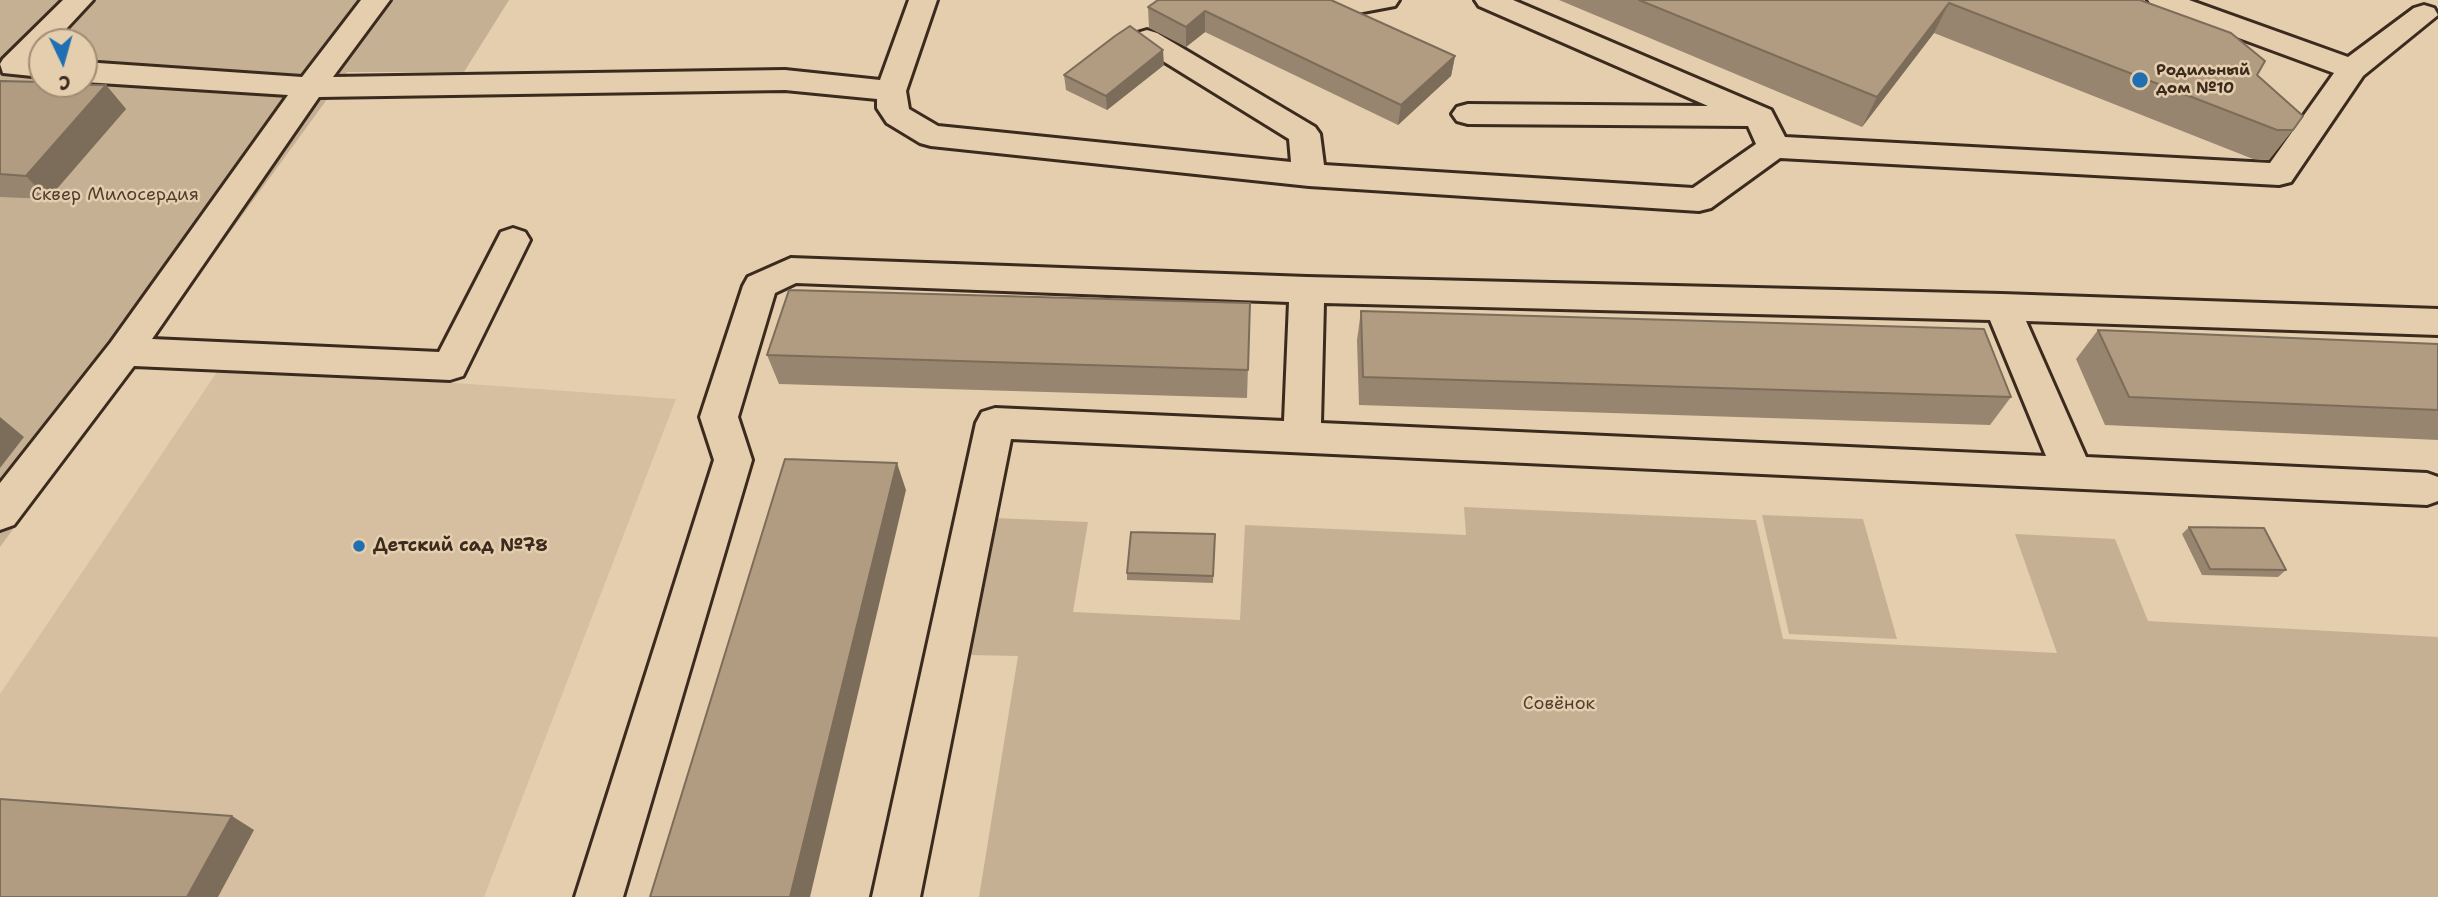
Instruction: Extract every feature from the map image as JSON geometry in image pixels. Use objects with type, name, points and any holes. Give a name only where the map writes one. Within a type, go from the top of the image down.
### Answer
[{"type":"lane","points":[[51,28],[79,0]]},
{"type":"lane","points":[[0,513],[124,352],[310,87],[376,0]]},
{"type":"lane","points":[[923,0],[891,91],[893,108],[898,116],[931,136],[1309,175],[1699,200],[1773,147],[2279,174],[2352,69],[2425,15]]},
{"type":"lane","points":[[1332,0],[1347,6],[1385,0]]},
{"type":"lane","points":[[1489,0],[1760,117],[1773,147]]},
{"type":"lane","points":[[2162,0],[2352,69]]},
{"type":"lane","points":[[1147,39],[1304,134],[1309,175]]},
{"type":"lane","points":[[28,52],[14,66],[28,67]]},
{"type":"lane","points":[[98,73],[310,87],[785,80],[891,91]]},
{"type":"lane","points":[[1468,114],[1760,117]]},
{"type":"lane","points":[[124,352],[450,366],[513,240]]},
{"type":"lane","points":[[599,897],[733,460],[719,417],[760,286],[791,270],[1307,290],[2002,307],[2438,322]]},
{"type":"lane","points":[[1302,437],[1307,290]]},
{"type":"lane","points":[[2002,307],[2073,472]]},
{"type":"lane","points":[[895,897],[995,423],[2073,472],[2434,495]]},
{"type":"shaded area","name":"Детский сад №78","points":[[221,366],[676,399],[484,897],[0,897],[0,694]]},
{"type":"green space","name":"Сквер Милосердия","points":[[0,0],[509,0],[464,72],[347,72],[0,547]]},
{"type":"green space","name":"Совёнок","points":[[1464,507],[1756,520],[1783,639],[2057,653],[2015,534],[2115,539],[2148,621],[2438,637],[2438,897],[979,897],[1018,656],[969,655],[995,518],[1088,522],[1073,612],[1240,620],[1245,525],[1466,535]]},
{"type":"green space","points":[[1762,515],[1863,519],[1897,639],[1789,634]]},
{"type":"building","points":[[1158,0],[1331,0],[1455,56],[1401,105],[1205,11],[1186,27],[1148,7]]},
{"type":"building","points":[[1639,0],[2140,0],[2231,33],[2265,61],[2257,75],[2303,116],[2293,130],[2277,130],[1949,3],[1877,97]]},
{"type":"building","points":[[1130,26],[1163,50],[1106,96],[1064,75],[1115,36]]},
{"type":"building","points":[[0,81],[28,82],[28,98],[95,98],[26,176],[0,174]]},
{"type":"building","points":[[98,85],[106,85],[98,94]]},
{"type":"building","points":[[789,290],[1250,303],[1248,370],[767,355]]},
{"type":"building","points":[[1361,311],[1984,329],[2011,397],[1363,377]]},
{"type":"building","points":[[2098,330],[2438,344],[2438,410],[2129,397]]},
{"type":"building","points":[[785,459],[897,463],[790,897],[650,897]]},
{"type":"building","points":[[2189,527],[2264,528],[2286,570],[2210,569]]},
{"type":"building","points":[[1131,532],[1215,534],[1213,576],[1127,573]]},
{"type":"building","points":[[0,799],[232,816],[187,897],[0,897]]},
{"type":"place","name":"Родильный дом №10","points":[[2140,80]]},
{"type":"place","name":"Детский сад №78","points":[[359,546]]}]
